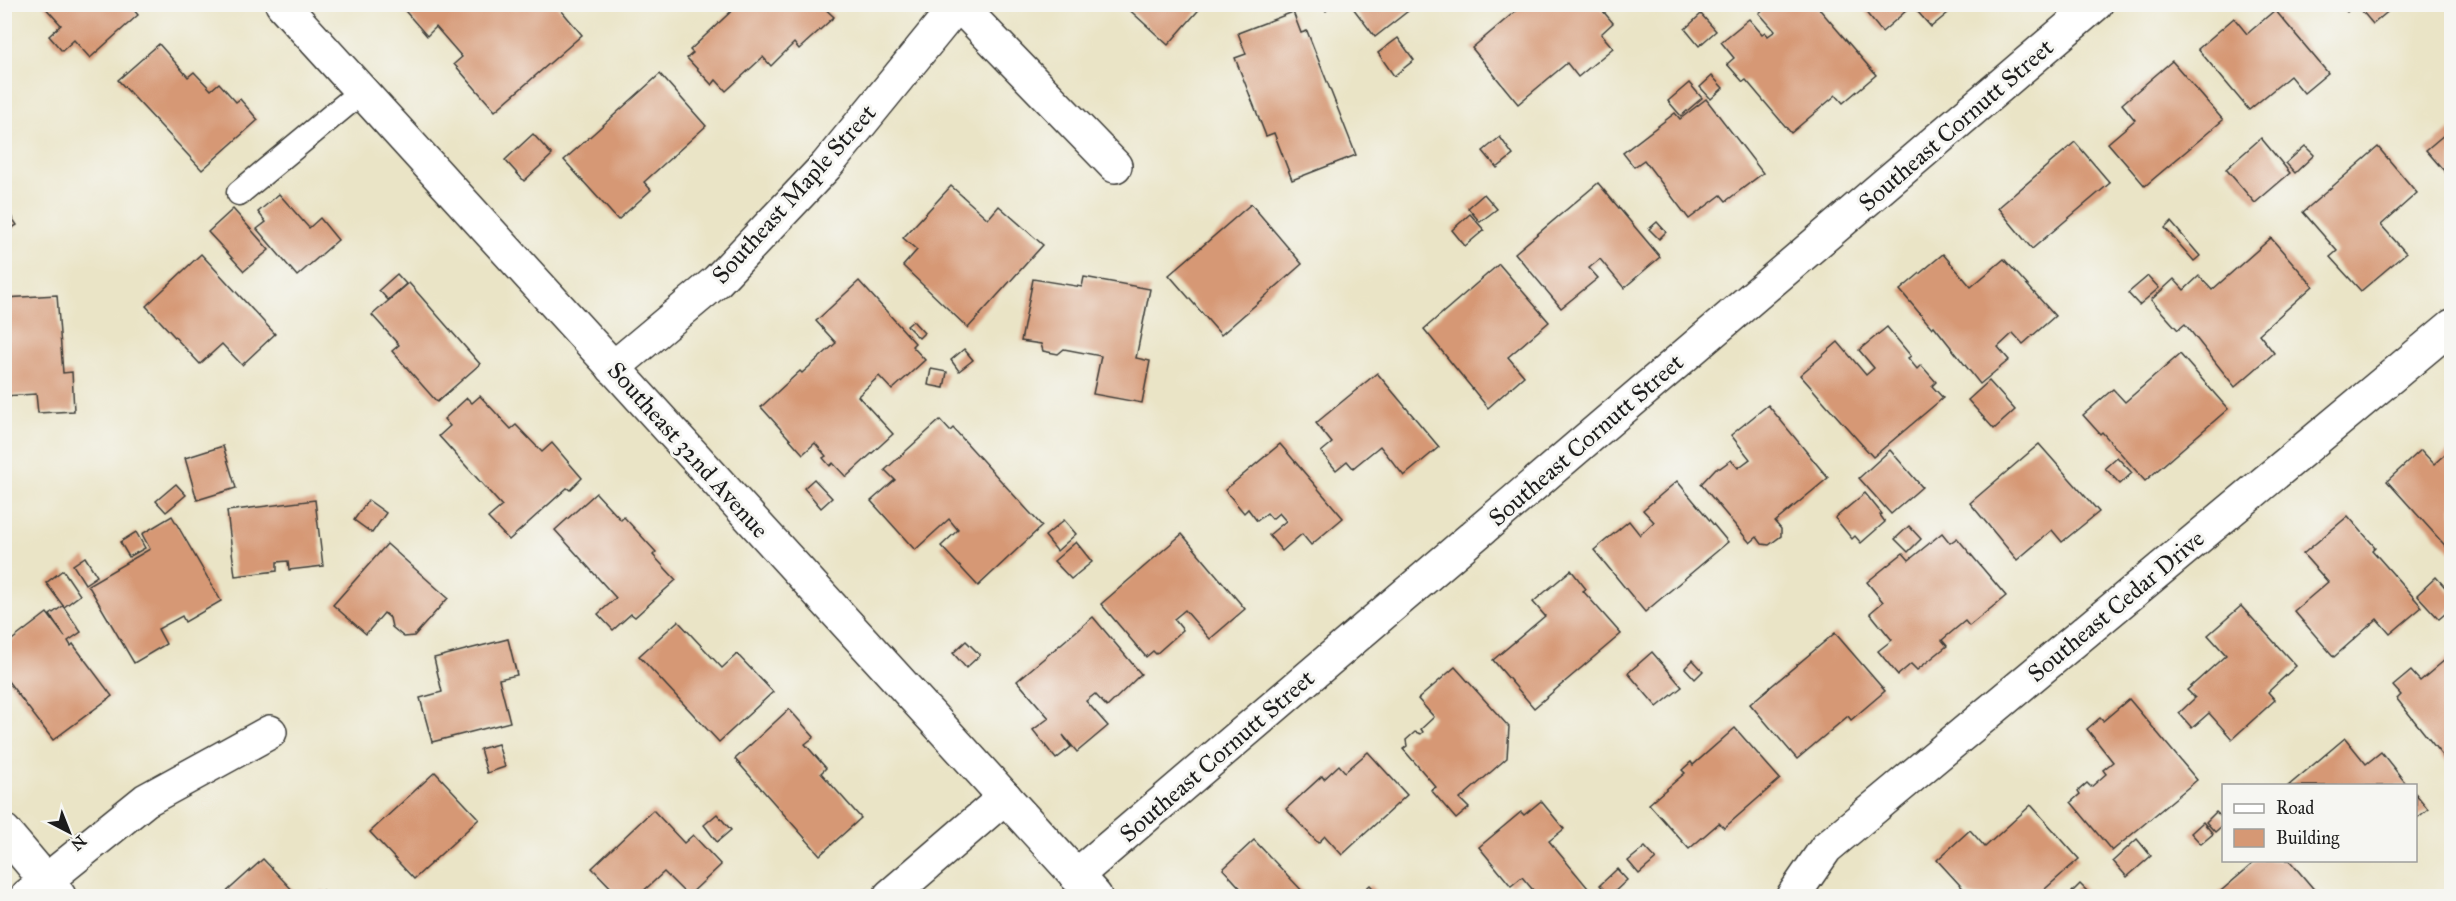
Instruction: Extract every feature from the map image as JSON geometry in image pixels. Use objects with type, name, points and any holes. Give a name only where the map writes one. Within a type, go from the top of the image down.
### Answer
[{"type":"street","name":"Southeast 32nd Avenue","points":[[282,4],[1086,886]]},
{"type":"street","name":"Southeast Cornutt Street","points":[[1086,886],[2096,4]]},
{"type":"street","points":[[958,5],[1115,166]]},
{"type":"street","name":"Southeast Maple Street","points":[[613,368],[717,281],[826,166],[958,5]]},
{"type":"street","name":"Southeast Cedar Drive","points":[[1793,897],[1826,848],[2451,326]]},
{"type":"street","points":[[4,831],[44,891],[146,800],[270,732]]},
{"type":"street","points":[[890,897],[1005,797]]},
{"type":"lane","points":[[239,193],[361,92]]},
{"type":"building","points":[[42,4],[129,4],[138,15],[90,58],[74,40],[62,51],[49,36],[61,25]]},
{"type":"building","points":[[399,4],[512,4],[516,9],[521,4],[556,4],[582,35],[495,111],[454,64],[462,57],[436,27],[427,36]]},
{"type":"building","points":[[739,4],[820,4],[834,17],[799,49],[794,43],[771,66],[763,57],[726,91],[716,80],[712,85],[687,58],[693,53],[690,50]]},
{"type":"building","points":[[1123,4],[1204,4],[1168,45]]},
{"type":"building","points":[[1321,4],[1334,4],[1326,11]]},
{"type":"building","points":[[1350,4],[1417,4],[1375,37]]},
{"type":"building","points":[[1524,4],[1597,4],[1613,23],[1601,34],[1613,48],[1578,77],[1567,63],[1518,104],[1472,48]]},
{"type":"building","points":[[1759,4],[1815,4],[1876,75],[1843,103],[1836,95],[1791,133],[1746,80],[1743,82],[1727,64],[1734,58],[1721,42],[1749,19],[1762,34],[1765,32],[1768,36],[1775,31],[1759,13],[1764,9]]},
{"type":"building","points":[[1859,4],[1908,4],[1902,9],[1906,11],[1882,32]]},
{"type":"building","points":[[1911,4],[1959,4],[1931,27]]},
{"type":"building","points":[[2340,4],[2355,4],[2347,12]]},
{"type":"building","points":[[2356,4],[2397,4],[2373,24]]},
{"type":"building","points":[[2275,10],[2328,73],[2304,93],[2290,76],[2249,110],[2198,49],[2234,18],[2247,34]]},
{"type":"building","points":[[1293,12],[1301,33],[1307,31],[1356,155],[1292,180],[1274,133],[1266,136],[1235,58],[1246,54],[1238,33]]},
{"type":"building","points":[[1701,14],[1716,31],[1699,46],[1685,29]]},
{"type":"building","points":[[1398,38],[1414,60],[1394,76],[1378,53]]},
{"type":"building","points":[[159,44],[188,77],[194,72],[211,90],[219,83],[236,102],[240,99],[258,120],[202,170],[118,80]]},
{"type":"building","points":[[2172,61],[2223,120],[2145,186],[2108,143],[2135,120],[2122,104]]},
{"type":"building","points":[[660,74],[706,126],[644,182],[651,190],[618,220],[564,160]]},
{"type":"building","points":[[1712,76],[1723,88],[1711,99],[1700,87]]},
{"type":"building","points":[[1689,83],[1702,98],[1681,116],[1668,101]]},
{"type":"building","points":[[1706,99],[1763,173],[1726,201],[1721,195],[1689,219],[1644,160],[1634,167],[1623,153],[1675,113],[1680,119]]},
{"type":"building","points":[[2452,128],[2452,180],[2426,150]]},
{"type":"building","points":[[533,134],[552,155],[524,181],[505,160]]},
{"type":"building","points":[[1500,137],[1513,155],[1497,168],[1483,151]]},
{"type":"building","points":[[2261,138],[2290,173],[2255,203],[2226,169]]},
{"type":"building","points":[[2075,142],[2110,183],[2032,249],[1998,208]]},
{"type":"building","points":[[2305,146],[2314,155],[2295,173],[2286,163]]},
{"type":"building","points":[[2378,147],[2417,193],[2381,225],[2406,253],[2361,291],[2330,257],[2337,251],[2303,212]]},
{"type":"building","points":[[1598,183],[1660,257],[1624,288],[1600,259],[1589,268],[1598,278],[1561,308],[1515,253]]},
{"type":"building","points":[[951,186],[988,219],[999,206],[1043,245],[968,328],[903,266],[917,250],[903,238]]},
{"type":"building","points":[[279,194],[309,228],[320,218],[338,240],[297,276],[257,229],[266,222],[258,212]]},
{"type":"building","points":[[1484,194],[1497,209],[1480,222],[1468,208]]},
{"type":"building","points":[[1251,204],[1302,264],[1221,335],[1169,275]]},
{"type":"building","points":[[4,206],[17,225],[4,233]]},
{"type":"building","points":[[233,209],[269,250],[244,271],[208,232]]},
{"type":"building","points":[[1470,214],[1484,230],[1465,246],[1452,230]]},
{"type":"building","points":[[1657,222],[1666,232],[1659,239],[1649,229]]},
{"type":"building","points":[[2171,222],[2200,256],[2194,261],[2165,228]]},
{"type":"building","points":[[2271,238],[2313,286],[2259,334],[2274,353],[2235,387],[2185,324],[2178,330],[2151,300],[2174,279],[2184,290],[2199,276],[2212,290]]},
{"type":"building","points":[[201,254],[275,334],[242,365],[222,344],[200,364],[146,306]]},
{"type":"building","points":[[1943,254],[1971,287],[2004,259],[2055,316],[2023,344],[2013,333],[1998,347],[2009,360],[1980,384],[1934,326],[1932,328],[1900,290]]},
{"type":"building","points":[[1499,264],[1549,322],[1508,357],[1524,376],[1488,408],[1424,329]]},
{"type":"building","points":[[397,274],[406,284],[388,300],[379,290]]},
{"type":"building","points":[[2148,276],[2159,288],[2139,305],[2128,293]]},
{"type":"building","points":[[1084,277],[1150,289],[1136,358],[1150,361],[1142,403],[1093,394],[1101,356],[1064,349],[1058,354],[1043,351],[1041,344],[1021,341],[1033,279],[1082,287]]},
{"type":"building","points":[[859,281],[915,343],[912,346],[925,360],[892,390],[879,376],[858,396],[893,434],[846,477],[833,463],[830,466],[823,458],[826,456],[815,443],[803,454],[761,407],[800,371],[802,373],[836,343],[816,321]]},
{"type":"building","points":[[409,283],[480,364],[437,402],[392,351],[399,345],[372,315]]},
{"type":"building","points":[[57,295],[63,373],[72,372],[74,411],[38,413],[36,394],[4,396],[4,298]]},
{"type":"building","points":[[913,321],[924,333],[919,338],[907,326]]},
{"type":"building","points":[[1887,327],[1911,356],[1908,358],[1917,369],[1921,365],[1936,382],[1932,386],[1943,398],[1873,457],[1800,375],[1838,342],[1866,375],[1874,368],[1859,350]]},
{"type":"building","points":[[964,349],[973,360],[959,371],[951,360]]},
{"type":"building","points":[[2180,354],[2228,409],[2145,481],[2102,432],[2100,434],[2083,415],[2113,389],[2125,402]]},
{"type":"building","points":[[931,369],[947,372],[944,388],[928,385]]},
{"type":"building","points":[[1377,373],[1439,447],[1404,476],[1380,446],[1353,468],[1347,461],[1336,470],[1321,452],[1332,443],[1316,423]]},
{"type":"building","points":[[1989,381],[2015,410],[1994,429],[1968,400]]},
{"type":"building","points":[[480,396],[511,429],[516,425],[542,452],[552,443],[582,478],[570,490],[567,488],[509,540],[488,518],[502,506],[439,436],[450,426],[444,419],[467,398],[472,403]]},
{"type":"building","points":[[1768,405],[1828,478],[1775,522],[1781,529],[1781,536],[1769,545],[1762,544],[1757,537],[1750,543],[1701,484],[1716,468],[1720,468],[1731,460],[1738,468],[1750,459],[1731,435]]},
{"type":"building","points":[[940,420],[950,431],[953,428],[1042,526],[978,586],[941,546],[958,530],[949,519],[915,550],[871,501],[895,480],[885,470]]},
{"type":"building","points":[[1280,444],[1343,518],[1311,545],[1302,534],[1282,551],[1269,535],[1286,521],[1279,513],[1272,519],[1267,513],[1257,521],[1248,509],[1244,513],[1225,490]]},
{"type":"building","points":[[2039,444],[2099,512],[2062,542],[2052,530],[2017,560],[1970,503]]},
{"type":"building","points":[[223,446],[236,488],[197,500],[185,458]]},
{"type":"building","points":[[2452,448],[2452,549],[2450,551],[2387,481],[2421,450],[2434,464]]},
{"type":"building","points":[[1890,450],[1922,487],[1891,514],[1859,478]]},
{"type":"building","points":[[2117,457],[2132,473],[2120,484],[2105,468]]},
{"type":"building","points":[[814,479],[832,498],[821,508],[804,488]]},
{"type":"building","points":[[1677,481],[1728,542],[1645,612],[1594,550],[1629,521],[1640,535],[1654,522],[1643,510]]},
{"type":"building","points":[[176,484],[186,495],[166,512],[156,501]]},
{"type":"building","points":[[596,493],[621,520],[624,517],[656,552],[653,555],[676,580],[635,617],[631,614],[613,630],[598,614],[616,598],[555,530]]},
{"type":"building","points":[[1865,493],[1882,514],[1880,515],[1885,522],[1861,543],[1855,536],[1852,539],[1835,518]]},
{"type":"building","points":[[315,500],[323,566],[289,570],[288,561],[277,562],[277,571],[235,576],[227,511]]},
{"type":"building","points":[[368,500],[386,513],[372,533],[354,520]]},
{"type":"building","points":[[172,516],[221,601],[185,622],[182,616],[158,629],[166,644],[134,663],[88,585],[150,549],[142,534]]},
{"type":"building","points":[[2348,516],[2375,547],[2372,550],[2422,607],[2390,634],[2377,619],[2334,657],[2294,611],[2328,582],[2303,554]]},
{"type":"building","points":[[1064,520],[1076,534],[1057,551],[1045,536]]},
{"type":"building","points":[[1909,526],[1921,539],[1908,552],[1895,539]]},
{"type":"building","points":[[136,532],[145,548],[129,557],[120,542]]},
{"type":"building","points":[[1942,533],[1950,543],[1957,538],[2006,596],[1969,626],[1965,621],[1942,640],[1947,646],[1917,670],[1911,664],[1898,675],[1878,651],[1892,640],[1870,613],[1883,602],[1867,582],[1903,553],[1909,560]]},
{"type":"building","points":[[1182,534],[1245,609],[1210,639],[1185,610],[1174,619],[1183,630],[1156,654],[1153,651],[1146,657],[1101,604]]},
{"type":"building","points":[[1076,542],[1092,562],[1071,579],[1054,561]]},
{"type":"building","points":[[387,544],[448,598],[414,636],[404,637],[392,627],[390,618],[384,613],[366,634],[333,605]]},
{"type":"building","points":[[85,557],[97,576],[85,584],[73,565]]},
{"type":"building","points":[[63,570],[80,595],[64,607],[46,583]]},
{"type":"building","points":[[1571,570],[1586,589],[1583,591],[1621,634],[1534,708],[1493,660],[1545,616],[1533,602]]},
{"type":"building","points":[[2436,577],[2452,595],[2452,608],[2439,619],[2417,595]]},
{"type":"building","points":[[63,606],[81,632],[68,641],[71,646],[73,644],[112,696],[53,740],[4,676],[4,646],[47,613],[65,637],[50,615]]},
{"type":"building","points":[[2241,606],[2296,666],[2268,692],[2275,700],[2232,739],[2209,713],[2192,728],[2179,713],[2195,698],[2187,690],[2226,655],[2208,635]]},
{"type":"building","points":[[1093,617],[1141,674],[1107,707],[1095,694],[1086,701],[1108,726],[1077,752],[1063,735],[1071,747],[1056,759],[1033,730],[1049,718],[1017,681]]},
{"type":"building","points":[[678,621],[722,668],[737,654],[773,692],[719,742],[639,656]]},
{"type":"building","points":[[1835,633],[1885,691],[1851,720],[1848,716],[1797,759],[1750,704]]},
{"type":"building","points":[[508,639],[517,675],[499,679],[510,722],[432,742],[420,698],[442,692],[434,658]]},
{"type":"building","points":[[966,641],[980,655],[966,668],[953,653]]},
{"type":"building","points":[[1652,652],[1682,687],[1657,707],[1628,673]]},
{"type":"building","points":[[2452,654],[2452,768],[2397,699],[2401,695],[2393,686],[2411,671],[2420,681]]},
{"type":"building","points":[[1693,660],[1703,671],[1695,679],[1685,668]]},
{"type":"building","points":[[1455,667],[1509,727],[1507,758],[1460,799],[1469,808],[1456,819],[1431,790],[1436,787],[1403,749],[1407,746],[1406,740],[1415,732],[1421,734],[1423,732],[1421,729],[1434,717],[1418,699]]},
{"type":"building","points":[[2129,699],[2197,780],[2112,851],[2071,802],[2087,783],[2091,787],[2106,774],[2103,770],[2113,762],[2087,729],[2100,718],[2103,721]]},
{"type":"building","points":[[789,709],[814,737],[805,744],[826,768],[821,773],[861,818],[820,855],[735,759]]},
{"type":"building","points":[[1735,728],[1780,779],[1724,828],[1719,823],[1689,849],[1649,804],[1685,773],[1682,770],[1691,762],[1693,765]]},
{"type":"building","points":[[2345,738],[2366,764],[2381,752],[2406,784],[2290,784]]},
{"type":"building","points":[[498,744],[505,767],[487,773],[480,749]]},
{"type":"building","points":[[1368,752],[1407,795],[1342,855],[1325,836],[1318,843],[1286,809],[1322,776],[1324,779],[1339,765],[1345,772]]},
{"type":"building","points":[[435,772],[479,819],[414,879],[370,832]]},
{"type":"building","points":[[2417,795],[2428,809],[2417,818]]},
{"type":"building","points":[[1541,801],[1564,829],[1549,841],[1593,894],[1590,896],[1538,896],[1522,877],[1511,886],[1479,847],[1521,812],[1524,815]]},
{"type":"building","points":[[2031,805],[2079,859],[2037,896],[1970,896],[1937,860],[1970,830],[1985,847]]},
{"type":"building","points":[[653,810],[684,843],[693,835],[721,865],[688,896],[664,872],[638,896],[619,896],[592,868]]},
{"type":"building","points":[[2216,812],[2222,817],[2222,826],[2215,832],[2206,822]]},
{"type":"building","points":[[717,814],[731,830],[717,842],[704,825]]},
{"type":"building","points":[[2203,822],[2213,834],[2201,844],[2191,833]]},
{"type":"building","points":[[2137,839],[2151,856],[2127,877],[2113,861]]},
{"type":"building","points":[[1254,840],[1307,896],[1239,896],[1244,892],[1223,869]]},
{"type":"building","points":[[1645,847],[1656,859],[1639,874],[1628,861]]},
{"type":"building","points":[[263,859],[298,896],[222,896]]},
{"type":"building","points":[[2255,862],[2291,862],[2317,893],[2313,896],[2215,896]]},
{"type":"building","points":[[1617,869],[1627,880],[1610,896],[1600,885]]},
{"type":"building","points":[[2080,884],[2092,896],[2068,896]]},
{"type":"building","points":[[1370,885],[1380,896],[1358,896]]},
{"type":"building","points":[[323,890],[329,896],[316,896]]}]
